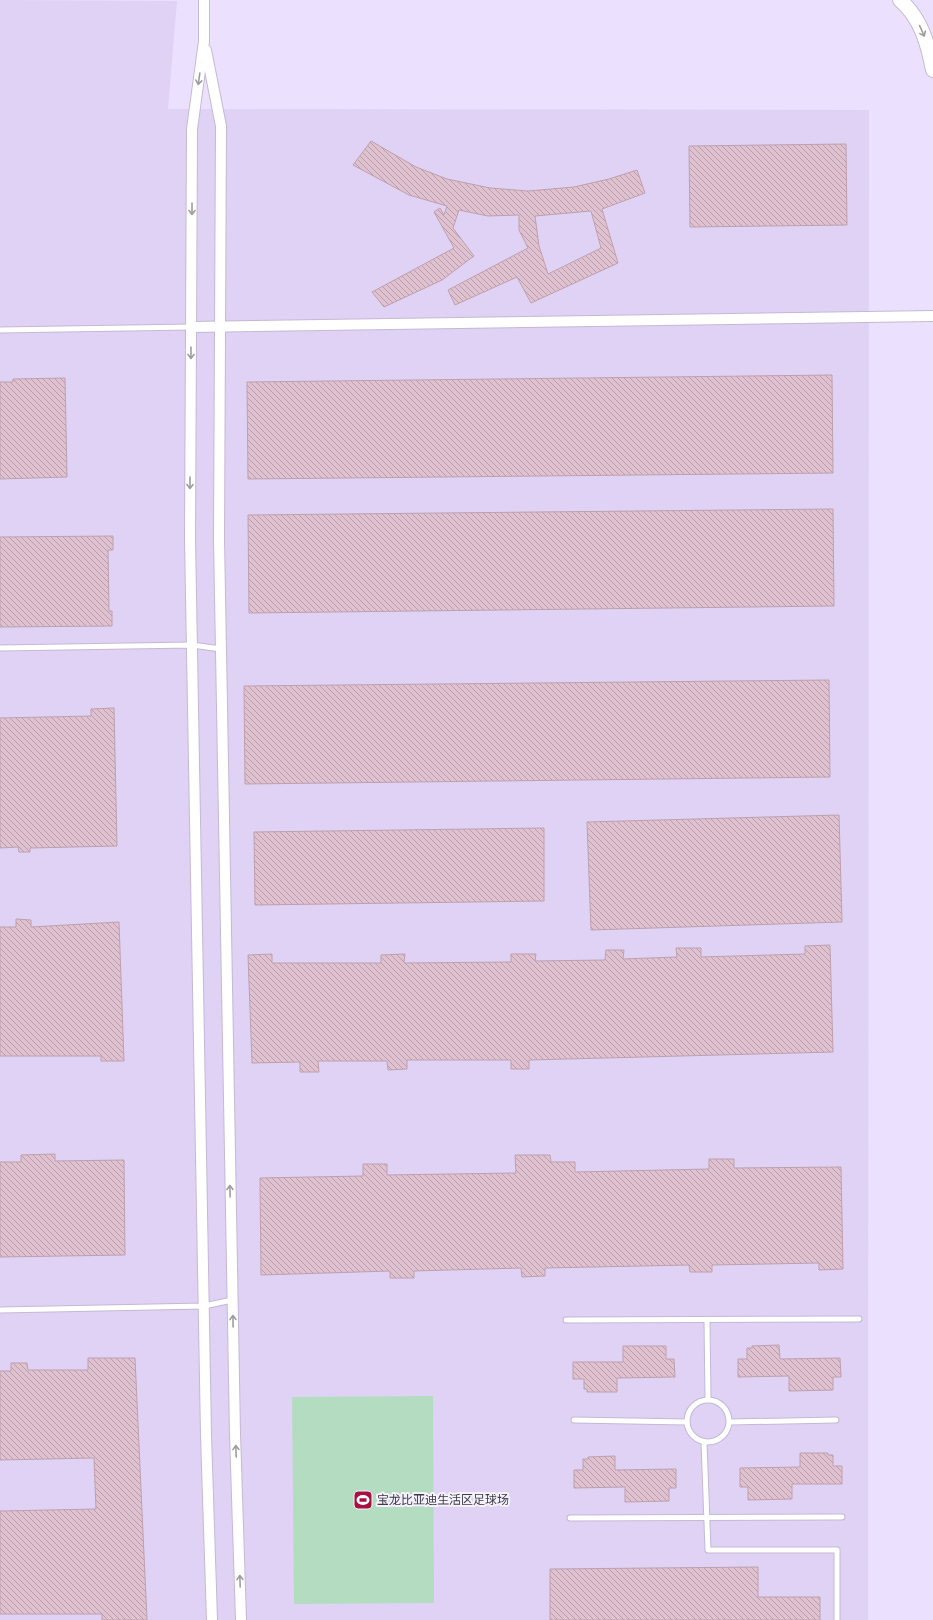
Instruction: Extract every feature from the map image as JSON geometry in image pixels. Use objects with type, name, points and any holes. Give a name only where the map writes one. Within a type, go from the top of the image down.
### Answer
[{"type":"main road","points":[[900,0],[917,21],[927,42],[933,70]]},
{"type":"street","points":[[204,0],[204,41],[192,129],[190,539],[204,1306],[212,1620]]},
{"type":"street","points":[[204,41],[221,126],[218,539],[232,1300],[241,1620]]},
{"type":"street","points":[[191,327],[933,316]]},
{"type":"lane","points":[[0,330],[191,327]]},
{"type":"lane","points":[[0,648],[192,645],[221,649]]},
{"type":"lane","points":[[0,1310],[204,1306],[232,1300]]},
{"type":"lane","points":[[566,1320],[858,1320]]},
{"type":"lane","points":[[707,1320],[708,1399]]},
{"type":"lane","points":[[708,1399],[721,1404],[726,1409],[730,1422],[728,1429],[718,1440],[704,1442],[692,1435],[687,1422],[687,1415],[695,1404],[708,1399]]},
{"type":"lane","points":[[574,1420],[687,1422]]},
{"type":"lane","points":[[730,1422],[836,1420]]},
{"type":"lane","points":[[704,1442],[708,1550],[837,1550],[837,1620]]},
{"type":"lane","points":[[570,1518],[842,1517]]},
{"type":"shaded area","points":[[0,0],[177,1],[168,109],[869,110],[868,1620],[0,1620]]},
{"type":"green space","name":"宝龙比亚迪生活区足球场","points":[[433,1396],[434,1603],[294,1604],[292,1397]]},
{"type":"building","points":[[371,141],[416,167],[447,179],[490,188],[528,191],[574,187],[609,179],[637,170],[645,193],[602,209],[618,263],[531,303],[517,277],[455,305],[448,290],[528,248],[519,230],[519,215],[488,216],[459,210],[453,228],[474,256],[442,280],[384,307],[372,292],[454,248],[434,212],[440,208],[444,215],[447,206],[409,195],[353,165]],"holes":[[[591,211],[601,248],[548,274],[539,246],[535,216]]]},
{"type":"building","points":[[846,144],[847,225],[690,227],[689,146]]},
{"type":"building","points":[[832,375],[833,473],[248,479],[247,382]]},
{"type":"building","points":[[65,378],[67,477],[0,479],[0,382],[13,382],[13,379]]},
{"type":"building","points":[[833,509],[834,606],[249,613],[248,515]]},
{"type":"building","points":[[113,536],[113,550],[108,550],[109,611],[112,611],[112,626],[0,627],[0,537]]},
{"type":"building","points":[[829,680],[830,777],[245,784],[244,686]]},
{"type":"building","points":[[114,708],[117,846],[30,848],[30,852],[19,852],[18,847],[0,848],[0,718],[91,716],[91,709]]},
{"type":"building","points":[[839,815],[842,922],[591,930],[587,822]]},
{"type":"building","points":[[544,828],[544,901],[255,905],[254,832]]},
{"type":"building","points":[[16,919],[31,920],[31,927],[119,922],[124,1061],[101,1061],[101,1056],[0,1056],[0,927],[16,927]]},
{"type":"building","points":[[830,945],[833,1052],[529,1060],[529,1069],[511,1069],[511,1060],[407,1060],[407,1069],[388,1070],[387,1061],[318,1061],[319,1072],[300,1072],[300,1062],[252,1063],[248,955],[272,954],[272,963],[381,963],[381,955],[405,954],[404,963],[511,962],[511,954],[536,954],[535,961],[605,960],[606,950],[624,950],[623,959],[677,957],[676,948],[701,948],[701,957],[805,954],[805,946]]},
{"type":"building","points":[[55,1154],[55,1161],[124,1160],[125,1255],[0,1257],[0,1162],[21,1162],[21,1155]]},
{"type":"building","points":[[515,1155],[550,1155],[551,1162],[575,1162],[575,1172],[709,1169],[709,1159],[734,1159],[734,1168],[841,1167],[843,1269],[819,1270],[819,1263],[712,1265],[712,1272],[690,1272],[689,1265],[545,1268],[545,1276],[522,1277],[521,1268],[414,1271],[414,1278],[390,1278],[390,1271],[261,1275],[260,1178],[363,1176],[363,1164],[387,1164],[387,1175],[516,1173]]},
{"type":"building","points":[[779,1345],[780,1359],[840,1358],[841,1377],[833,1377],[833,1390],[789,1391],[789,1376],[738,1377],[738,1359],[747,1359],[747,1348],[752,1348],[752,1346]]},
{"type":"building","points":[[623,1346],[666,1346],[666,1359],[674,1359],[675,1377],[617,1378],[617,1392],[587,1392],[587,1389],[584,1389],[584,1379],[573,1379],[573,1362],[623,1362]]},
{"type":"building","points":[[88,1358],[135,1358],[147,1620],[102,1620],[102,1614],[0,1614],[0,1511],[96,1509],[94,1458],[0,1460],[0,1371],[11,1371],[11,1363],[27,1363],[28,1370],[88,1370]]},
{"type":"building","points":[[800,1453],[828,1453],[828,1455],[833,1455],[833,1466],[842,1466],[842,1484],[792,1484],[792,1499],[748,1500],[748,1487],[740,1487],[740,1468],[800,1467]]},
{"type":"building","points":[[615,1456],[615,1470],[676,1469],[676,1488],[669,1488],[669,1501],[625,1502],[625,1487],[574,1488],[574,1470],[583,1470],[583,1459],[588,1459],[588,1457]]},
{"type":"building","points":[[758,1567],[758,1597],[820,1597],[820,1620],[550,1620],[550,1569]]},
{"type":"place","name":"宝龙比亚迪生活区足球场","points":[[363,1500]]}]
